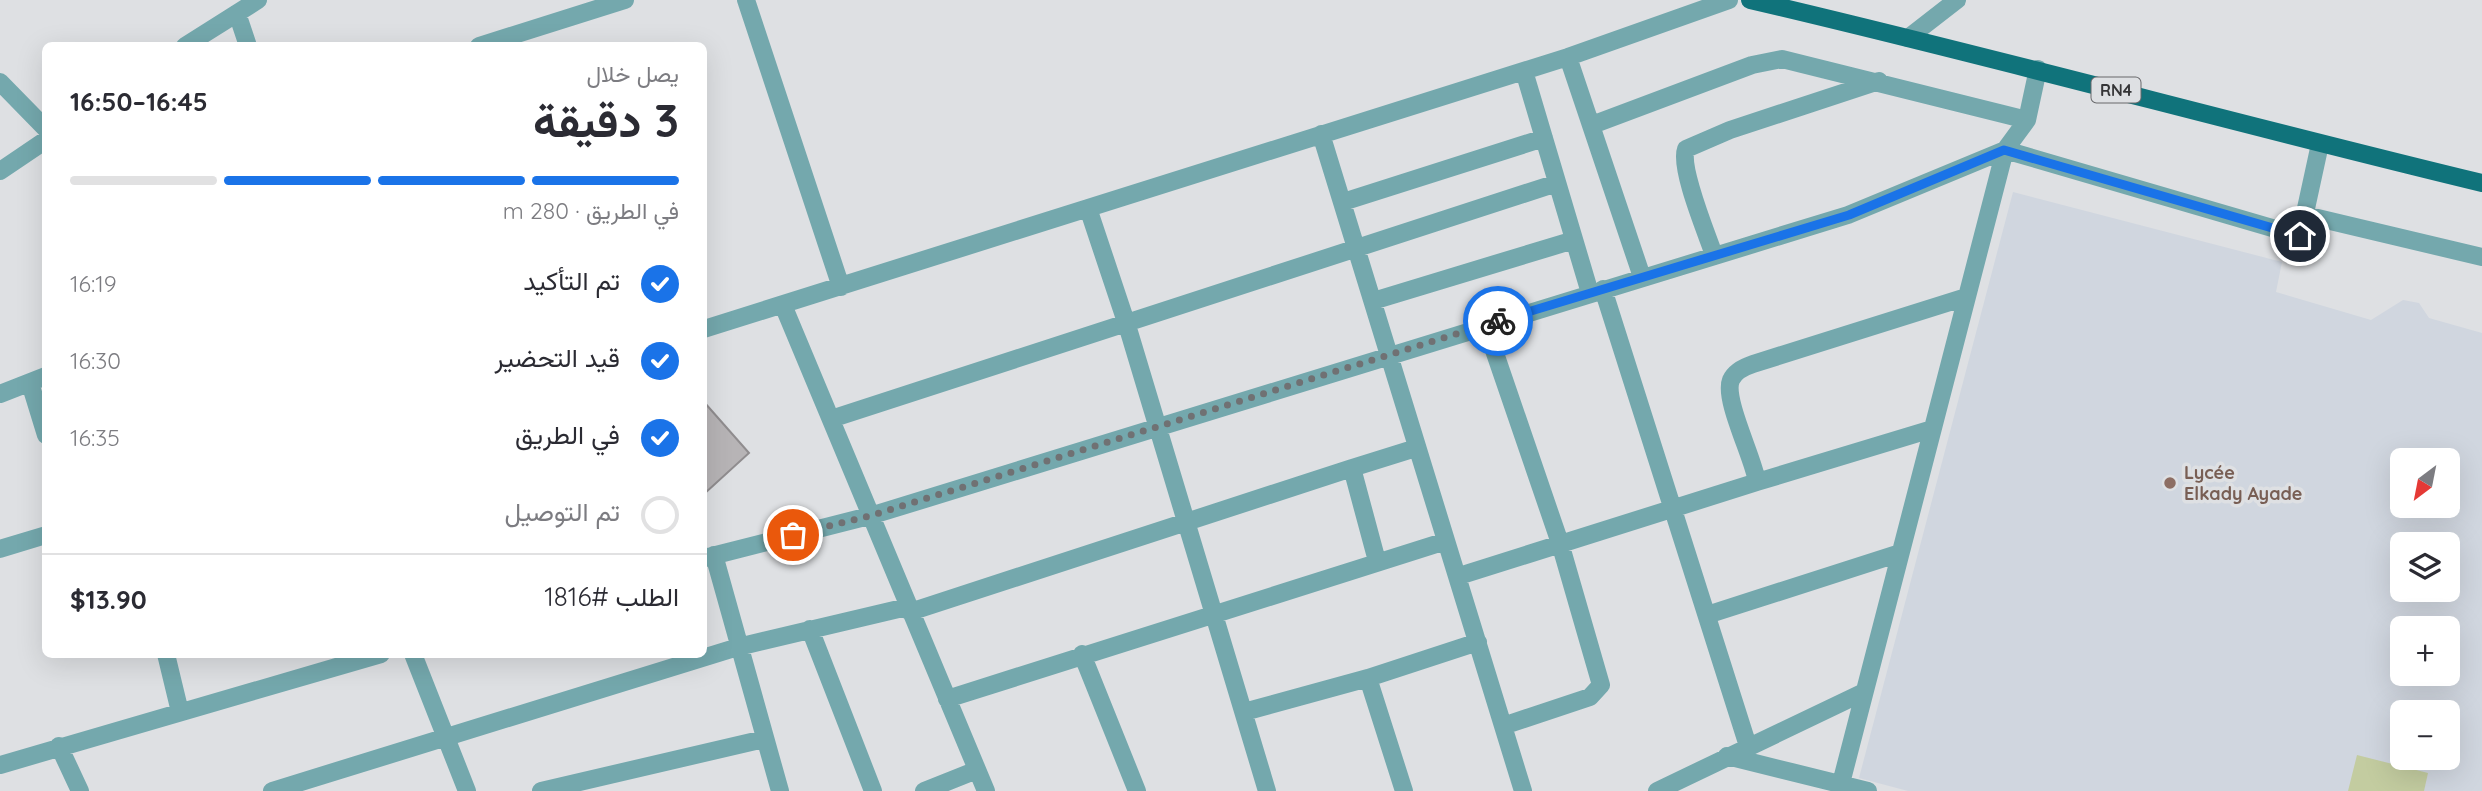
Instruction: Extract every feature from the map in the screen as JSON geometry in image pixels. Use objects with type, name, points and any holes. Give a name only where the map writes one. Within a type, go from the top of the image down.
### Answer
[{"type":"main road","name":"RN4","points":[[1750,0],[2038,69],[2320,144],[2482,183]]},
{"type":"street","points":[[191,42],[258,0]]},
{"type":"street","points":[[493,42],[625,0]]},
{"type":"street","points":[[746,0],[841,287]]},
{"type":"street","points":[[707,328],[1568,57],[1729,0]]},
{"type":"street","points":[[1908,38],[1957,0]]},
{"type":"street","points":[[237,13],[247,42]]},
{"type":"street","points":[[1568,57],[1642,277]]},
{"type":"street","points":[[1592,125],[1770,60],[1795,60],[2027,120]]},
{"type":"street","points":[[1840,787],[2004,150],[2027,120],[2038,69]]},
{"type":"street","points":[[1524,71],[1574,240],[1596,291],[1673,508],[1748,746]]},
{"type":"street","points":[[1714,255],[1691,186],[1684,158],[1686,149],[1730,130],[1879,81]]},
{"type":"street","points":[[0,82],[42,125]]},
{"type":"street","points":[[1321,134],[1524,791]]},
{"type":"street","points":[[1343,202],[1544,138]]},
{"type":"street","points":[[0,172],[42,143]]},
{"type":"street","points":[[780,791],[709,556],[873,515],[1485,324],[1849,215],[2004,150],[2300,236],[2320,144]]},
{"type":"street","points":[[831,419],[1127,325],[1557,183]]},
{"type":"street","points":[[1088,208],[1127,325],[1267,791]]},
{"type":"street","points":[[2305,215],[2482,257]]},
{"type":"street","points":[[1373,301],[1574,240]]},
{"type":"street","points":[[1757,482],[1732,401],[1730,386],[1736,373],[1753,364],[1966,296]]},
{"type":"street","points":[[783,305],[873,515],[908,610],[986,791]]},
{"type":"street","points":[[1485,324],[1560,543],[1601,685],[1590,697],[1503,726]]},
{"type":"street","points":[[0,394],[38,379],[42,407]]},
{"type":"street","points":[[1458,576],[1932,429]]},
{"type":"street","points":[[707,656],[810,629],[908,610],[1416,448]]},
{"type":"street","points":[[1352,468],[1377,561]]},
{"type":"street","points":[[0,550],[42,536]]},
{"type":"street","points":[[947,699],[1082,654],[1446,541]]},
{"type":"street","points":[[1707,615],[1900,553]]},
{"type":"street","points":[[810,629],[873,791]]},
{"type":"street","points":[[1244,712],[1368,678],[1478,642]]},
{"type":"street","points":[[1082,654],[1137,791]]},
{"type":"street","points":[[167,658],[180,712]]},
{"type":"street","points":[[0,765],[367,658]]},
{"type":"street","points":[[415,658],[467,791]]},
{"type":"street","points":[[272,791],[445,735],[701,658]]},
{"type":"street","points":[[1368,678],[1404,791]]},
{"type":"street","points":[[1657,791],[1864,692]]},
{"type":"street","points":[[541,791],[764,738]]},
{"type":"street","points":[[59,746],[80,791]]},
{"type":"street","points":[[1727,756],[1840,787],[1868,791]]},
{"type":"street","points":[[924,791],[977,770]]},
{"type":"shaded area","name":"Lycée Elkady Ayade","points":[[2013,192],[2282,262],[2276,292],[2371,320],[2403,300],[2419,303],[2429,318],[2482,333],[2482,791],[1908,791],[1859,778]]},
{"type":"green space","points":[[2357,755],[2390,763],[2390,770],[2428,773],[2424,791],[2348,791]]},
{"type":"building","points":[[707,405],[749,453],[707,491]]},
{"type":"way so far","points":[[793,535],[873,515],[1498,321]]},
{"type":"place","name":"Lycée Elkady Ayade","points":[[2170,483]]},
{"type":"route","points":[[1498,321],[1849,215],[2004,150],[2300,236]]}]
